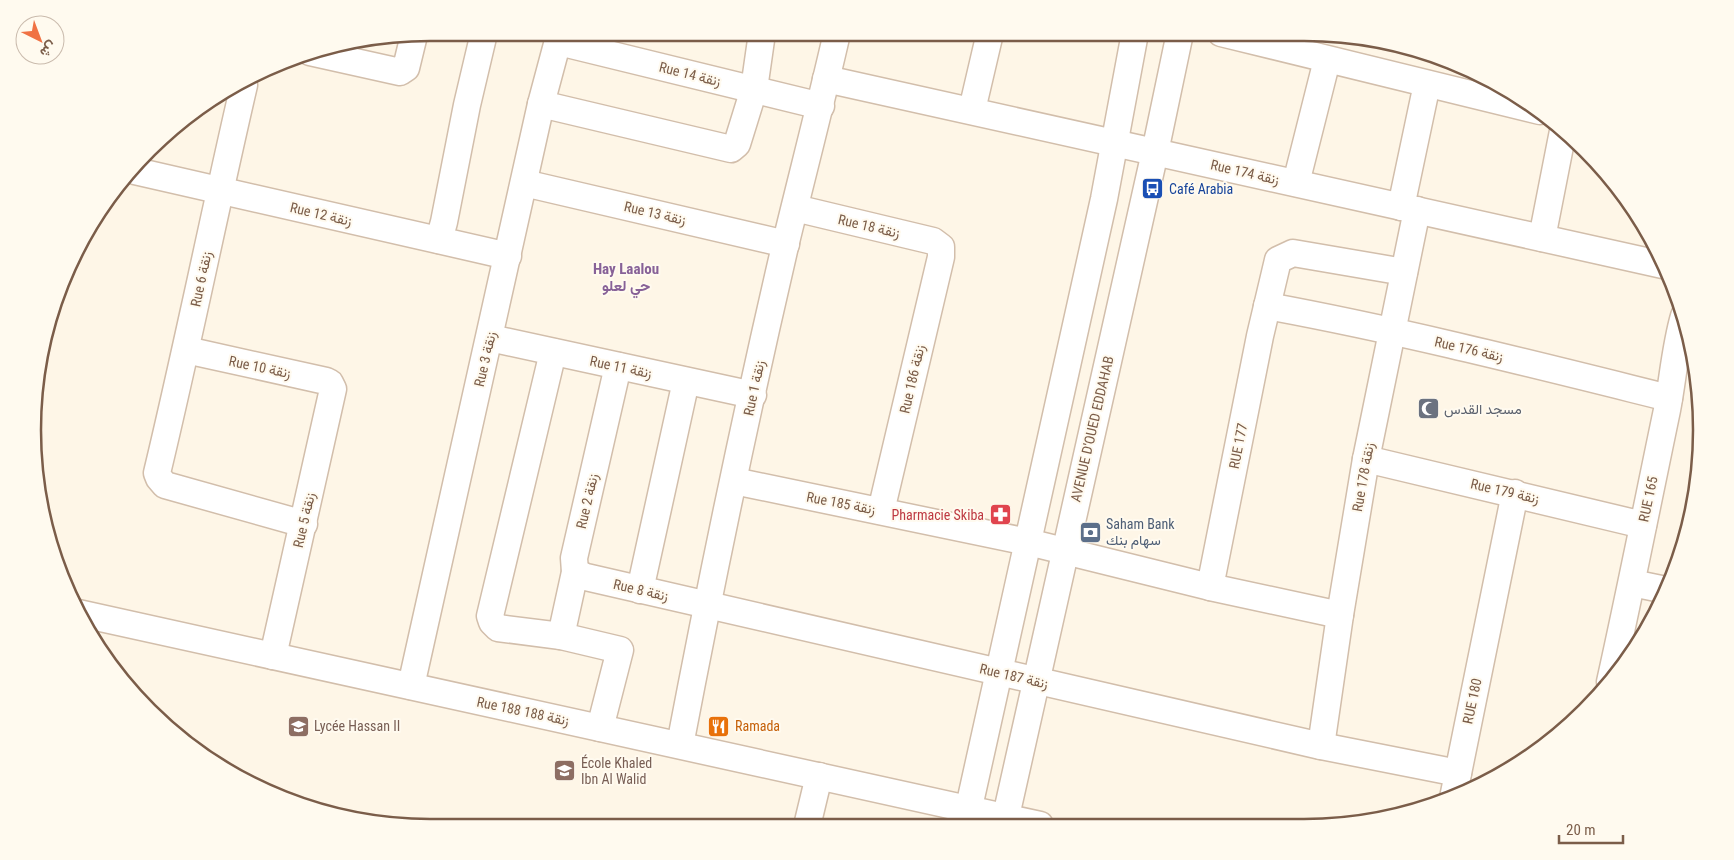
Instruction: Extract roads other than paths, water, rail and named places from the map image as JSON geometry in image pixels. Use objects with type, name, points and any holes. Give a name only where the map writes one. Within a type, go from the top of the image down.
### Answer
[{"type":"street","points":[[439,240],[482,41]]},
{"type":"street","name":"Rue 3 زنقة","points":[[411,686],[542,104],[558,41]]},
{"type":"street","name":"Rue 14 زنقة","points":[[574,41],[820,106]]},
{"type":"street","points":[[542,104],[731,149],[737,144],[754,89],[761,41]]},
{"type":"street","name":"Rue 1 زنقة","points":[[680,746],[707,606],[786,244],[835,41]]},
{"type":"street","points":[[972,110],[988,41]]},
{"type":"street","points":[[967,817],[1116,143],[1134,41]]},
{"type":"street","name":"AVENUE D'OUED EDDAHAB","points":[[1005,819],[1178,41]]},
{"type":"street","points":[[1252,41],[1518,106]]},
{"type":"street","points":[[325,55],[396,72],[404,71],[412,42]]},
{"type":"street","points":[[1296,184],[1327,60]]},
{"type":"street","name":"Rue 174 زنقة","points":[[826,79],[1655,263]]},
{"type":"street","name":"Rue 178 زنقة","points":[[1321,746],[1340,615],[1366,459],[1404,272],[1409,208],[1427,84]]},
{"type":"street","name":"Rue 6 زنقة","points":[[243,89],[219,191],[186,350],[157,472],[159,478],[165,484],[304,524]]},
{"type":"street","points":[[1542,238],[1561,139]]},
{"type":"street","name":"Rue 12 زنقة","points":[[140,172],[508,256]]},
{"type":"street","name":"Rue 13 زنقة","points":[[524,183],[786,244]]},
{"type":"street","name":"Rue 18 زنقة","points":[[795,208],[934,241],[941,247]]},
{"type":"street","name":"Rue 186 زنقة","points":[[881,511],[942,257],[941,247]]},
{"type":"street","name":"RUE 177","points":[[1210,587],[1278,260],[1293,252],[1404,272]]},
{"type":"street","name":"Rue 176 زنقة","points":[[1267,306],[1392,331],[1669,398]]},
{"type":"street","name":"RUE 165","points":[[1614,664],[1669,398],[1680,329]]},
{"type":"street","name":"Rue 11 زنقة","points":[[490,338],[753,395]]},
{"type":"street","name":"Rue 10 زنقة","points":[[186,350],[326,381],[332,385]]},
{"type":"street","points":[[553,352],[490,616],[492,622],[498,628],[561,636],[620,650],[600,728]]},
{"type":"street","name":"Rue 2 زنقة","points":[[561,636],[575,572],[574,558],[618,366]]},
{"type":"street","points":[[640,590],[686,381]]},
{"type":"street","name":"Rue 5 زنقة","points":[[274,656],[333,393],[332,385]]},
{"type":"street","name":"Rue 179 زنقة","points":[[1366,459],[1643,525]]},
{"type":"street","name":"Rue 185 زنقة","points":[[734,481],[1028,542],[1210,587],[1340,615]]},
{"type":"street","name":"RUE 180","points":[[1455,788],[1515,493]]},
{"type":"street","name":"Rue 8 زنقة","points":[[575,572],[586,577],[707,606]]},
{"type":"street","points":[[1632,583],[1659,589]]},
{"type":"street","name":"Rue 187 زنقة","points":[[707,606],[1321,746]]},
{"type":"street","name":"Rue 188 زنقة 188","points":[[88,615],[819,776],[967,817],[986,819]]},
{"type":"street","points":[[1321,746],[1458,772]]},
{"type":"street","points":[[809,819],[819,776]]},
{"type":"place","name":"Café Arabia","points":[[1153,189]]},
{"type":"place","name":"مسجد القدس","points":[[1428,409]]},
{"type":"place","name":"Pharmacie Skiba","points":[[1000,515]]},
{"type":"place","name":"Saham Bank سهام بنك","points":[[1090,532]]},
{"type":"place","name":"Lycée Hassan II","points":[[298,726]]},
{"type":"place","name":"Ramada","points":[[719,726]]},
{"type":"place","name":"École Khaled Ibn Al Walid","points":[[565,771]]},
{"type":"district","name":"Hay Laalou حي لعلو","points":[[626,278]]}]
